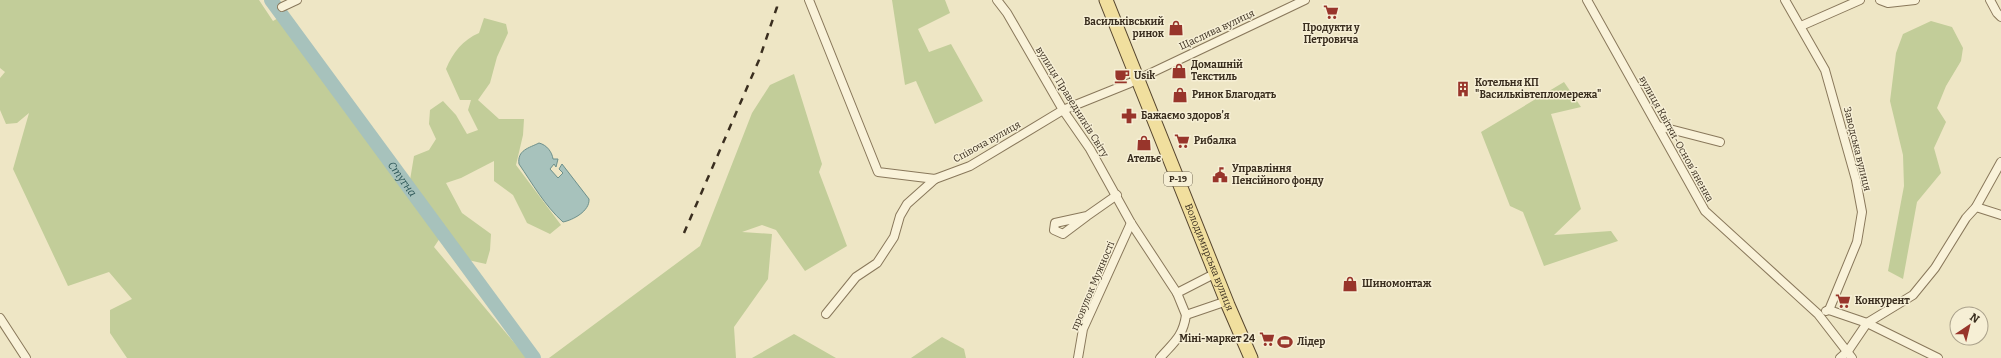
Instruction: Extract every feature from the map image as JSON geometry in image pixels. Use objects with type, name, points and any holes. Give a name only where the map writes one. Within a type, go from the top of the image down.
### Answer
[{"type":"main road","name":"Володимирська вулиця","points":[[1106,0],[1251,358]]},
{"type":"street","points":[[282,7],[297,0]]},
{"type":"street","name":"Співоча вулиця","points":[[809,0],[878,172],[935,180],[970,166],[1063,110],[1138,78]]},
{"type":"street","name":"вулиця Праведників Світу","points":[[997,0],[1063,110],[1090,149],[1117,195],[1131,223],[1177,293],[1186,315]]},
{"type":"street","name":"Щаслива вулиця","points":[[1138,78],[1305,0]]},
{"type":"street","name":"вулиця Квітки-Основʼяненка","points":[[1588,0],[1705,211],[1818,314],[1850,354]]},
{"type":"street","name":"Заводська вулиця","points":[[1785,0],[1825,70],[1852,166],[1862,212],[1857,242],[1829,310]]},
{"type":"street","points":[[1801,26],[1860,0]]},
{"type":"street","points":[[1880,0],[1888,3],[1915,0]]},
{"type":"street","points":[[1990,0],[2001,17]]},
{"type":"street","points":[[1658,126],[1720,142]]},
{"type":"street","points":[[1840,358],[1850,354],[1867,323],[1912,294],[1935,268],[1966,218],[1976,207],[2001,162]]},
{"type":"street","points":[[826,314],[856,277],[877,263],[894,237],[900,216],[907,204],[935,180]]},
{"type":"street","points":[[1087,216],[1117,195]]},
{"type":"street","points":[[1976,207],[2001,215]]},
{"type":"street","name":"провулок Мужності","points":[[1078,358],[1083,329],[1131,223]]},
{"type":"street","points":[[1177,293],[1216,273]]},
{"type":"street","points":[[1160,358],[1176,341],[1184,328],[1186,315],[1227,301]]},
{"type":"street","points":[[1818,314],[1829,310],[1867,323],[1938,358]]},
{"type":"street","points":[[0,318],[26,358]]},
{"type":"green space","points":[[0,0],[259,0],[273,21],[280,17],[337,101],[440,238],[434,247],[527,358],[127,358],[110,333],[110,310],[132,299],[109,272],[68,286],[13,169],[29,113],[17,123],[6,124],[0,110],[0,78],[5,72],[0,68]]},
{"type":"green space","points":[[892,0],[945,0],[950,13],[918,29],[929,52],[951,44],[983,101],[935,124],[916,81],[905,85]]},
{"type":"green space","points":[[484,18],[506,24],[508,33],[497,57],[490,83],[478,100],[499,119],[524,119],[523,135],[516,165],[561,225],[550,234],[527,223],[513,195],[494,181],[494,161],[461,178],[446,183],[462,213],[491,234],[490,250],[486,264],[468,260],[410,180],[414,156],[429,150],[436,139],[429,124],[430,110],[443,101],[456,115],[467,134],[478,130],[468,110],[471,100],[460,100],[446,69],[459,47],[468,39],[479,33]]},
{"type":"green space","points":[[1931,21],[1952,27],[1963,48],[1961,61],[1946,86],[1937,108],[1946,122],[1934,148],[1941,173],[1917,202],[1903,279],[1888,271],[1904,186],[1903,155],[1890,101],[1896,53],[1903,34]]},
{"type":"green space","points":[[794,74],[822,164],[819,172],[847,246],[805,271],[776,230],[762,225],[742,232],[772,234],[768,279],[734,327],[736,358],[549,358],[700,246],[752,113],[770,85]]},
{"type":"green space","points":[[1564,82],[1581,107],[1551,114],[1581,209],[1554,235],[1611,231],[1618,241],[1544,266],[1523,212],[1510,206],[1481,132]]},
{"type":"green space","points":[[794,334],[836,358],[752,358]]},
{"type":"green space","points":[[942,337],[964,349],[966,358],[911,358]]},
{"type":"water","points":[[539,143],[549,149],[553,159],[558,159],[556,167],[554,164],[550,169],[558,178],[563,173],[559,169],[562,164],[589,199],[589,203],[584,211],[563,222],[550,209],[519,164],[520,156],[524,150]]},
{"type":"waterway","name":"Стугна","points":[[271,0],[534,358]]},
{"type":"railway","points":[[684,233],[759,60],[777,7],[777,0]]},
{"type":"place","name":"Продукти у Петровича","points":[[1331,12]]},
{"type":"place","name":"Васильківський ринок","points":[[1176,28]]},
{"type":"place","name":"Домашній Текстиль","points":[[1179,71]]},
{"type":"place","name":"Usik","points":[[1122,76]]},
{"type":"place","name":"Котельня КП \"Васильківтепломережа\"","points":[[1463,89]]},
{"type":"place","name":"Ринок Благодать","points":[[1180,95]]},
{"type":"place","name":"Бажаємо здоровʼя","points":[[1129,116]]},
{"type":"place","name":"Рибалка","points":[[1182,141]]},
{"type":"place","name":"Ательє","points":[[1144,143]]},
{"type":"place","name":"Управління Пенсійного фонду","points":[[1220,175]]},
{"type":"place","name":"Шиномонтаж","points":[[1350,284]]},
{"type":"place","name":"Конкурент","points":[[1843,301]]},
{"type":"place","name":"Міні-маркет 24","points":[[1267,339]]},
{"type":"place","name":"Лідер","points":[[1285,342]]}]
